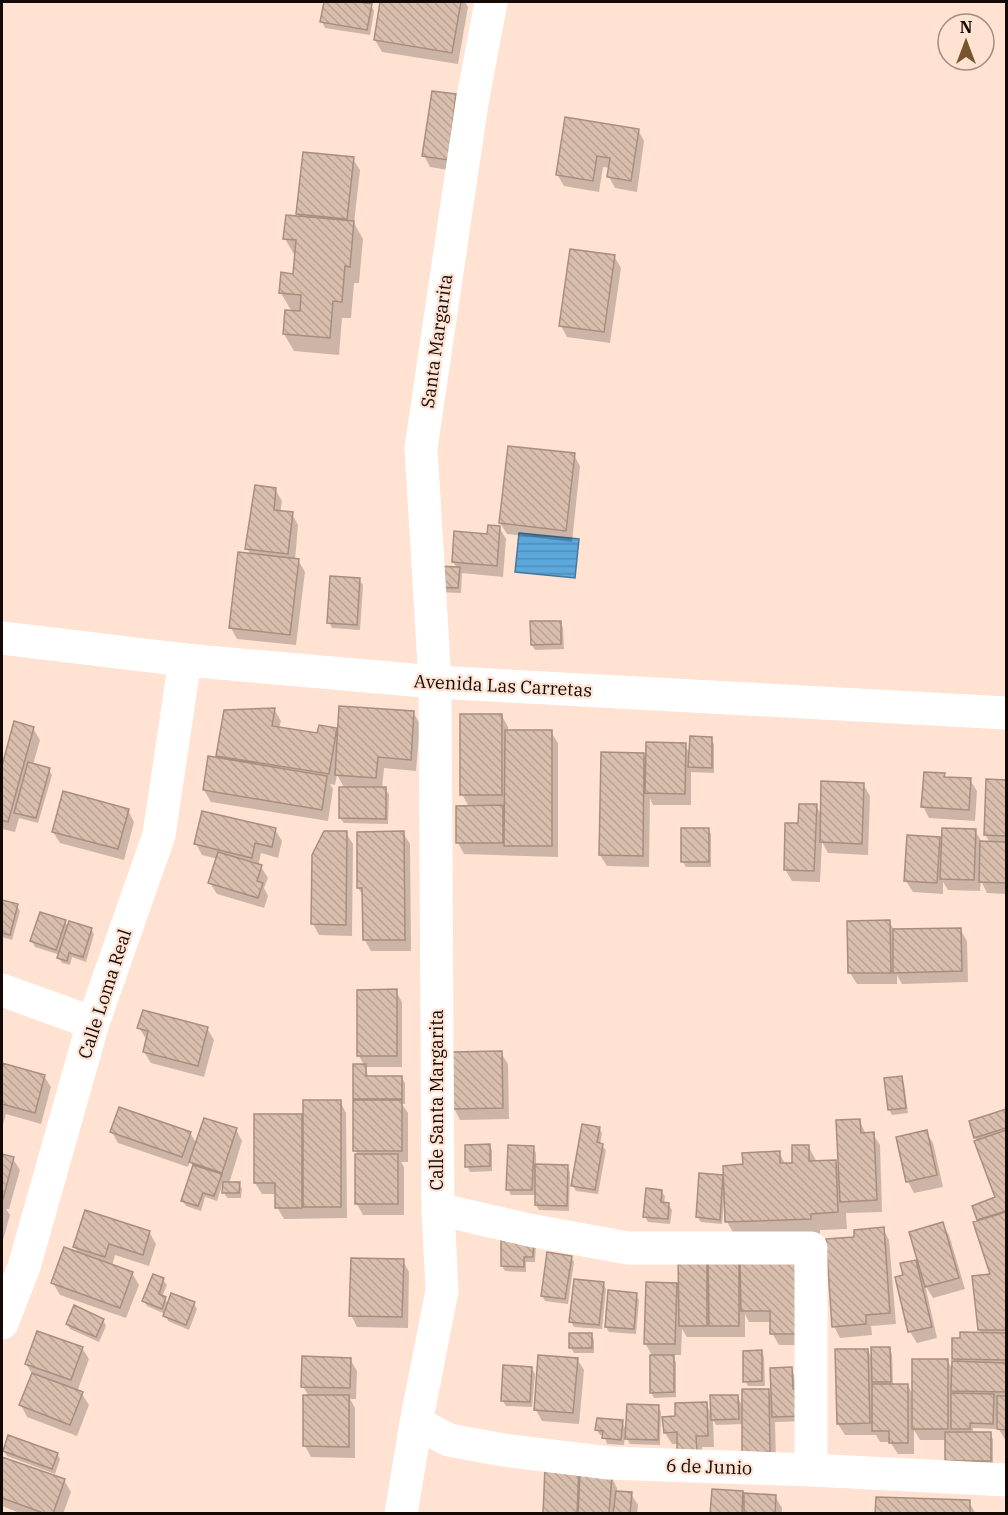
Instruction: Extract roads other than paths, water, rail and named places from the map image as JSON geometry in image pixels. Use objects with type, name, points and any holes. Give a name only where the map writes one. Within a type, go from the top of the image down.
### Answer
[{"type":"street","name":"Santa Margarita","points":[[435,682],[421,448],[472,103],[491,2]]},
{"type":"street","name":"Avenida Las Carretas","points":[[2,638],[185,660],[435,682],[1006,713]]},
{"type":"street","name":"Calle Loma Real","points":[[2,1323],[13,1264],[93,1023],[159,835],[185,660]]},
{"type":"street","name":"Calle Santa Margarita","points":[[401,1514],[442,1291],[438,1209],[435,682]]},
{"type":"street","points":[[2,990],[93,1023]]},
{"type":"street","points":[[438,1209],[529,1230],[628,1248],[811,1248],[812,1470]]},
{"type":"street","name":"6 de Junio","points":[[416,1423],[449,1440],[503,1450],[609,1463],[1006,1480]]},
{"type":"water","points":[[519,533],[579,539],[575,578],[515,572]]}]
